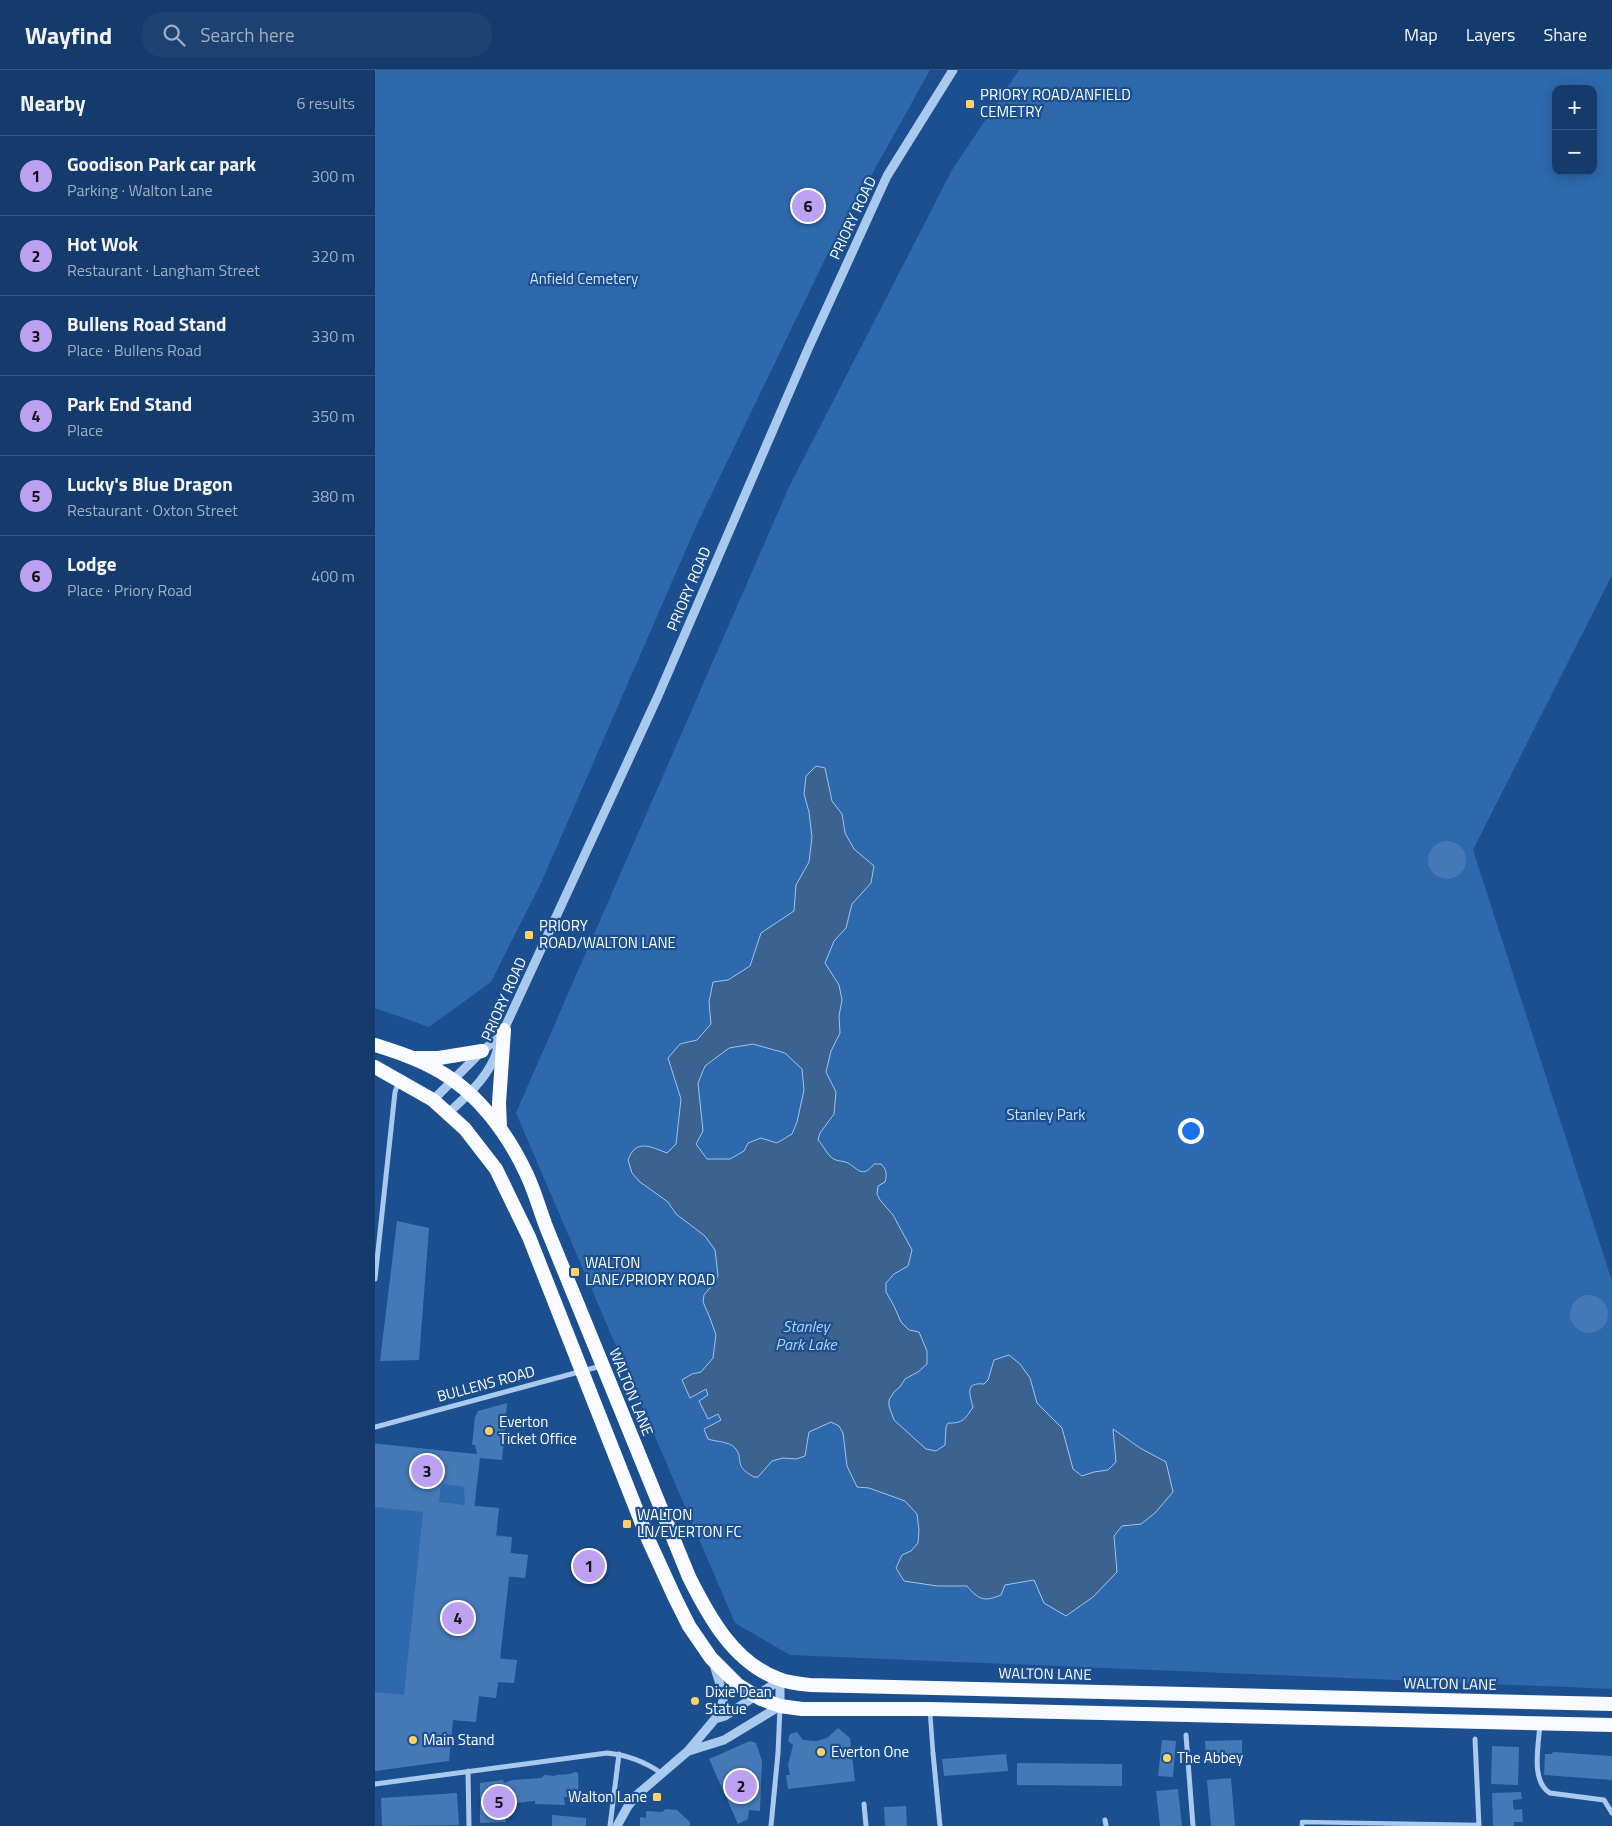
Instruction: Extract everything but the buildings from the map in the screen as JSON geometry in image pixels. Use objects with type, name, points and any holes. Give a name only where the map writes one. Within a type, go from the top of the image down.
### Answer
[{"type":"highway","points":[[500,1127],[499,1103],[502,1033]]},
{"type":"highway","name":"WALTON LANE","points":[[375,1045],[413,1058],[454,1080],[500,1127],[526,1174],[673,1543],[701,1601],[721,1632],[743,1657],[759,1669],[780,1680],[810,1685],[833,1686],[1612,1704]]},
{"type":"highway","points":[[413,1058],[439,1058],[483,1050]]},
{"type":"highway","points":[[375,1067],[433,1100],[465,1129],[495,1169],[529,1237],[584,1371],[652,1548],[689,1626],[711,1658],[738,1685],[755,1696],[780,1706],[803,1710],[930,1709],[1612,1725]]},
{"type":"street","name":"PRIORY ROAD","points":[[447,1114],[481,1080],[494,1059],[502,1033],[658,696],[808,349],[887,176],[953,70]]},
{"type":"street","points":[[433,1100],[502,1033]]},
{"type":"street","points":[[375,1279],[395,1092],[399,1081]]},
{"type":"street","name":"BULLENS ROAD","points":[[375,1427],[603,1366]]},
{"type":"street","points":[[617,1826],[628,1806],[638,1794],[688,1751],[715,1719],[723,1701],[723,1694],[719,1676],[711,1658]]},
{"type":"street","points":[[715,1719],[725,1716],[780,1680]]},
{"type":"street","points":[[771,1826],[779,1753],[780,1680]]},
{"type":"street","points":[[688,1751],[724,1740],[780,1706]]},
{"type":"street","points":[[930,1709],[940,1826]]},
{"type":"street","points":[[1541,1722],[1538,1775],[1545,1790],[1550,1793],[1604,1800],[1612,1814]]},
{"type":"street","points":[[1186,1735],[1193,1826]]},
{"type":"street","points":[[1302,1826],[1302,1822],[1479,1826],[1475,1739]]},
{"type":"street","points":[[375,1784],[589,1755],[619,1754],[638,1759],[661,1773]]},
{"type":"street","points":[[610,1826],[619,1754]]},
{"type":"street","points":[[468,1771],[469,1826]]},
{"type":"street","points":[[864,1804],[866,1826]]},
{"type":"green space","name":"Anfield Cemetery","points":[[375,70],[930,70],[827,255],[698,522],[541,883],[491,982],[429,1027],[375,1008]]},
{"type":"green space","name":"Stanley Park","points":[[1019,70],[1612,70],[1612,575],[1473,850],[1612,1281],[1612,1689],[790,1655],[735,1623],[516,1113],[789,487],[952,170]]},
{"type":"green space","points":[[375,1443],[480,1455],[475,1506],[499,1508],[496,1535],[512,1537],[511,1553],[528,1555],[525,1578],[509,1577],[500,1658],[517,1660],[514,1683],[498,1682],[496,1698],[479,1696],[476,1722],[453,1720],[449,1760],[375,1771]]},
{"type":"water","name":"Stanley Park Lake","points":[[816,766],[825,768],[832,801],[842,814],[845,833],[854,849],[874,866],[871,883],[852,904],[846,928],[834,941],[825,963],[839,985],[842,1000],[839,1016],[840,1033],[831,1051],[826,1072],[836,1092],[834,1114],[820,1133],[818,1140],[832,1158],[848,1163],[858,1170],[867,1171],[874,1164],[881,1164],[883,1166],[886,1179],[885,1182],[878,1186],[877,1194],[893,1215],[912,1250],[908,1266],[894,1274],[886,1283],[886,1292],[901,1322],[909,1330],[919,1332],[927,1351],[927,1364],[918,1372],[905,1379],[889,1400],[894,1420],[926,1449],[936,1451],[945,1445],[948,1423],[963,1420],[973,1407],[970,1394],[971,1387],[984,1384],[988,1380],[994,1360],[1009,1355],[1020,1364],[1030,1378],[1037,1403],[1062,1428],[1073,1469],[1082,1476],[1108,1470],[1116,1462],[1113,1429],[1140,1448],[1166,1462],[1173,1492],[1155,1513],[1141,1524],[1122,1526],[1114,1536],[1117,1572],[1093,1597],[1066,1616],[1044,1603],[1034,1580],[1005,1585],[1001,1595],[990,1599],[979,1597],[967,1586],[937,1586],[904,1581],[896,1568],[902,1555],[911,1551],[918,1543],[917,1514],[905,1501],[869,1488],[857,1487],[847,1466],[843,1433],[839,1426],[831,1422],[809,1432],[805,1456],[796,1459],[783,1458],[772,1461],[758,1477],[754,1477],[741,1466],[738,1452],[735,1448],[726,1443],[708,1439],[704,1429],[721,1420],[718,1414],[708,1419],[699,1401],[708,1395],[706,1389],[690,1398],[682,1380],[692,1374],[701,1372],[713,1358],[716,1335],[703,1302],[704,1295],[715,1282],[718,1275],[715,1250],[705,1236],[676,1214],[668,1202],[640,1182],[632,1173],[628,1160],[631,1153],[640,1147],[650,1147],[667,1153],[676,1144],[681,1099],[668,1058],[680,1044],[697,1040],[711,1024],[709,1002],[713,982],[728,980],[750,966],[761,933],[794,911],[796,885],[809,862],[812,837],[809,812],[804,794],[806,776]],"holes":[[[753,1044],[785,1053],[802,1069],[804,1090],[797,1122],[792,1134],[777,1143],[761,1138],[748,1143],[744,1151],[730,1159],[707,1159],[696,1144],[703,1131],[698,1083],[705,1066],[729,1048]]]},
{"type":"place","name":"PRIORY ROAD/ANFIELD CEMETRY","points":[[970,104]]},
{"type":"place","name":"Lodge","points":[[808,206]]},
{"type":"place","name":"PRIORY ROAD/WALTON LANE","points":[[529,935]]},
{"type":"place","name":"WALTON LANE/PRIORY ROAD","points":[[575,1272]]},
{"type":"place","name":"Everton Ticket Office","points":[[489,1431]]},
{"type":"place","name":"Bullens Road Stand","points":[[427,1471]]},
{"type":"place","name":"WALTON LN/EVERTON FC","points":[[627,1524]]},
{"type":"place","name":"Goodison Park car park","points":[[589,1566]]},
{"type":"place","name":"Park End Stand","points":[[458,1618]]},
{"type":"place","name":"Dixie Dean Statue","points":[[695,1701]]},
{"type":"place","name":"Main Stand","points":[[413,1740]]},
{"type":"place","name":"Everton One","points":[[821,1752]]},
{"type":"place","name":"The Abbey","points":[[1167,1758]]},
{"type":"place","name":"Hot Wok","points":[[741,1786]]},
{"type":"place","name":"Walton Lane","points":[[657,1797]]},
{"type":"place","name":"Lucky's Blue Dragon","points":[[499,1802]]}]
